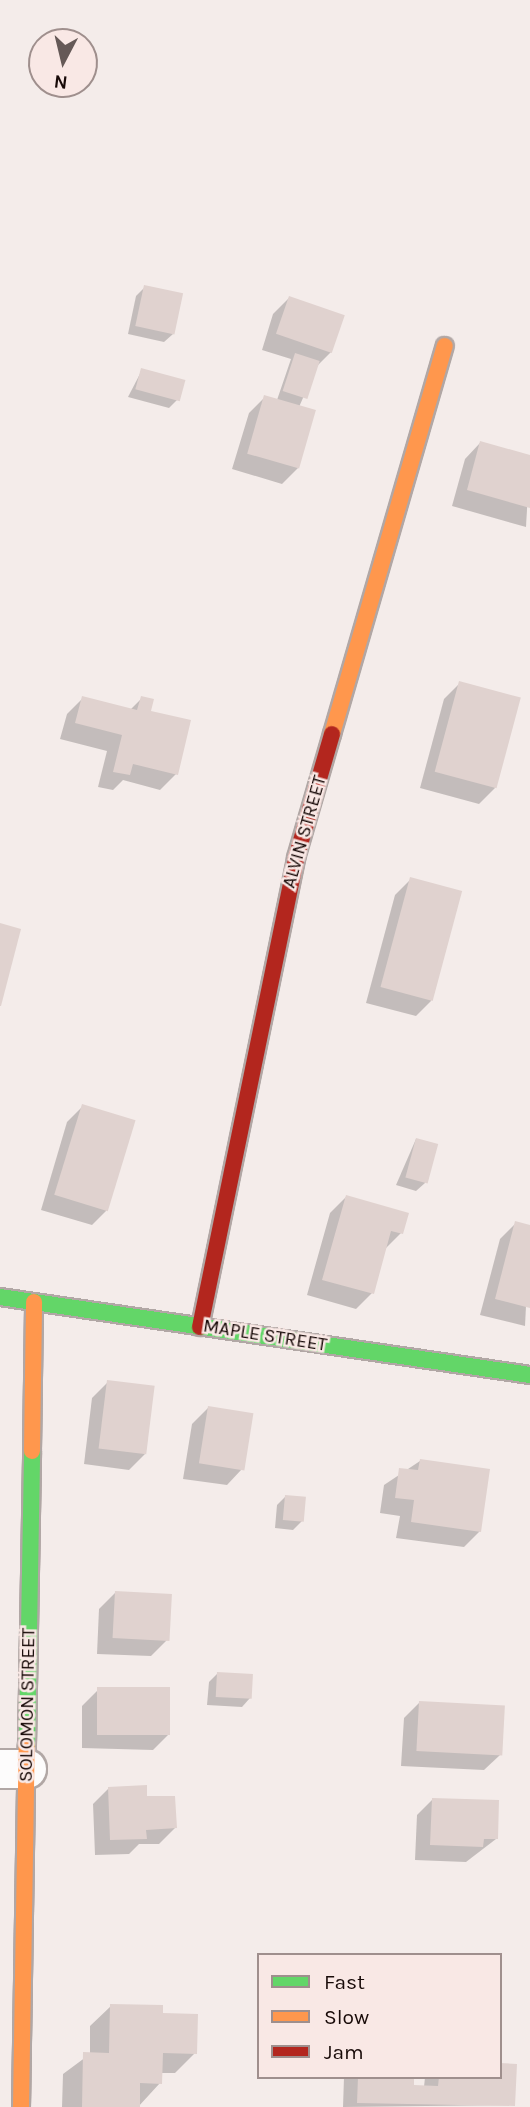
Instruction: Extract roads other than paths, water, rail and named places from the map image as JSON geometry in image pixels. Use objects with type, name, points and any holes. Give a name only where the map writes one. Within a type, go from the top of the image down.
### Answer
[{"type":"street","name":"ALVIN STREET","points":[[200,1327],[296,858],[445,346]]},
{"type":"street","name":"MAPLE STREET","points":[[0,1297],[530,1375]]},
{"type":"street","name":"SOLOMON STREET","points":[[20,2107],[14,1769],[34,1302]]}]
